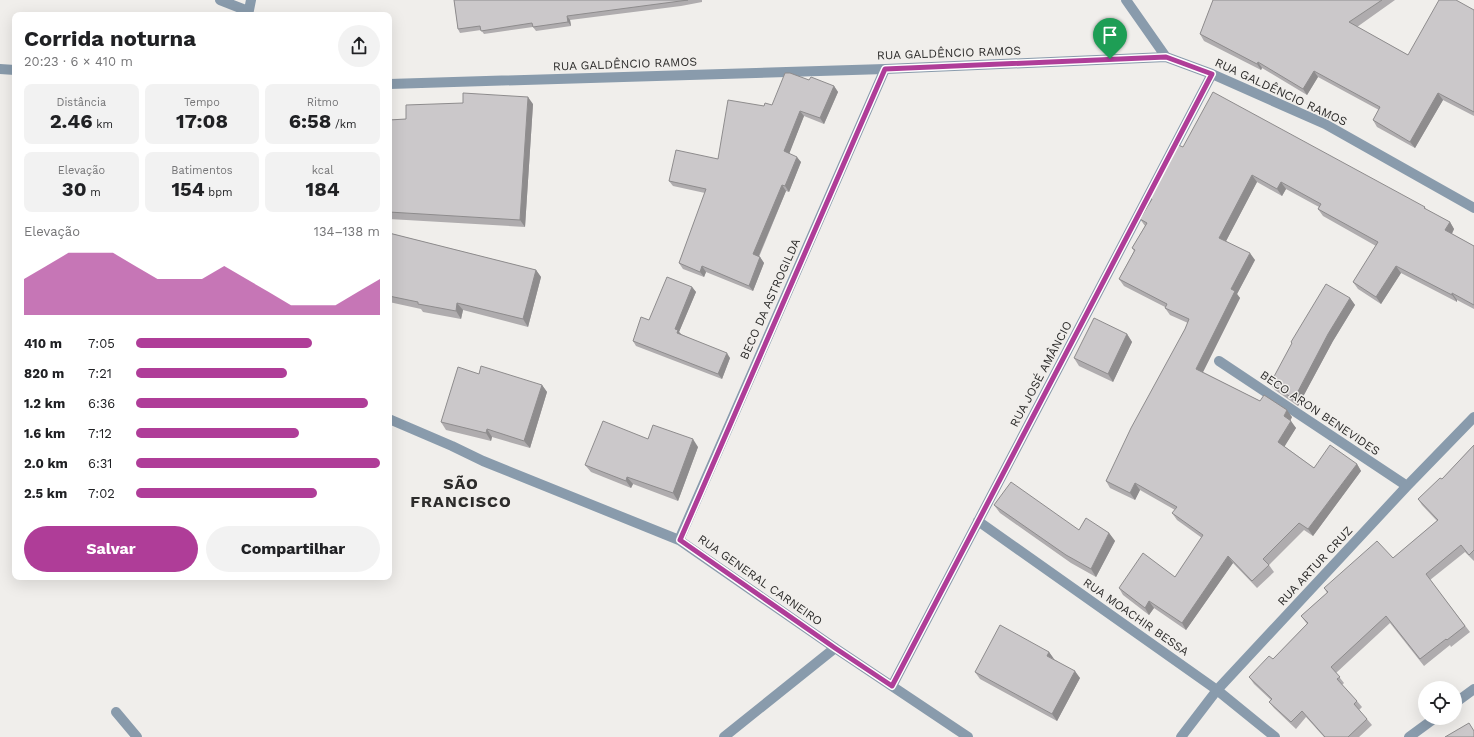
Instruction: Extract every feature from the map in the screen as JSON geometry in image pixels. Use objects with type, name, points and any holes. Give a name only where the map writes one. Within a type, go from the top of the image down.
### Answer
[{"type":"street","points":[[220,0],[246,12]]},
{"type":"street","points":[[248,12],[251,0]]},
{"type":"street","points":[[1126,0],[1166,57]]},
{"type":"street","name":"RUA GALDÊNCIO RAMOS","points":[[392,84],[885,69],[1166,57],[1212,74],[1324,124],[1474,208]]},
{"type":"street","points":[[0,68],[12,70]]},
{"type":"street","name":"BECO DA ASTROGILDA","points":[[680,540],[885,69]]},
{"type":"street","name":"RUA JOSÉ AMÂNCIO","points":[[892,686],[1212,74]]},
{"type":"street","name":"BECO ARON BENEVIDES","points":[[1219,361],[1407,486]]},
{"type":"street","name":"RUA ARTUR CRUZ","points":[[1181,737],[1217,690],[1407,486],[1474,417]]},
{"type":"street","name":"RUA GENERAL CARNEIRO","points":[[392,420],[452,446],[482,461],[680,540],[835,648],[968,737]]},
{"type":"street","name":"RUA MOACHIR BESSA","points":[[978,521],[1217,690],[1275,737]]},
{"type":"street","points":[[724,737],[835,648]]},
{"type":"street","points":[[1462,698],[1474,689]]},
{"type":"street","points":[[116,712],[137,737]]},
{"type":"street","points":[[1409,737],[1425,725]]},
{"type":"building","points":[[454,0],[688,0],[567,16],[568,22],[533,27],[532,23],[481,31],[480,26],[458,29]]},
{"type":"building","points":[[1213,0],[1382,0],[1349,22],[1408,55],[1439,0],[1456,0],[1474,10],[1474,112],[1438,93],[1410,142],[1373,120],[1380,107],[1314,71],[1303,89],[1258,62],[1257,64],[1200,34]]},
{"type":"building","points":[[785,73],[790,73],[809,80],[811,77],[834,86],[820,118],[800,111],[784,151],[797,157],[785,186],[782,185],[753,254],[760,257],[749,286],[702,266],[700,272],[679,263],[706,189],[669,181],[676,150],[718,159],[728,100],[764,106],[765,103],[772,105]]},
{"type":"building","points":[[1213,92],[1450,222],[1445,230],[1474,246],[1474,305],[1396,266],[1376,297],[1353,282],[1378,242],[1318,209],[1321,204],[1281,182],[1277,189],[1252,175],[1219,238],[1250,253],[1231,289],[1235,291],[1196,369],[1260,401],[1264,395],[1287,410],[1284,416],[1291,421],[1278,442],[1314,468],[1330,445],[1357,464],[1308,529],[1299,523],[1263,559],[1269,565],[1252,581],[1228,556],[1182,623],[1149,601],[1145,608],[1119,588],[1143,553],[1175,577],[1203,535],[1172,513],[1177,507],[1135,483],[1130,493],[1106,481],[1131,428],[1189,319],[1165,308],[1167,304],[1119,279],[1135,250],[1132,248],[1147,223],[1140,219],[1152,199],[1150,198],[1178,145],[1183,147]]},
{"type":"building","points":[[463,93],[528,97],[520,220],[392,212],[392,120],[406,119],[406,105],[463,103]]},
{"type":"building","points":[[392,234],[536,270],[523,319],[457,303],[456,311],[418,304],[418,302],[392,297]]},
{"type":"building","points":[[667,277],[692,287],[675,329],[678,330],[677,333],[727,353],[718,374],[633,341],[641,317],[649,320]]},
{"type":"building","points":[[1326,284],[1350,298],[1328,334],[1294,399],[1270,384],[1292,343],[1291,342]]},
{"type":"building","points":[[1094,318],[1127,334],[1108,374],[1074,358]]},
{"type":"building","points":[[481,366],[542,385],[524,441],[487,429],[486,433],[441,422],[458,367],[479,374]]},
{"type":"building","points":[[603,421],[648,439],[653,425],[693,439],[673,493],[627,477],[626,481],[585,465]]},
{"type":"building","points":[[1474,445],[1474,550],[1469,555],[1461,545],[1426,574],[1465,626],[1420,659],[1386,616],[1331,667],[1340,677],[1337,679],[1357,701],[1354,704],[1367,719],[1348,737],[1325,737],[1302,711],[1291,722],[1269,702],[1272,699],[1249,677],[1269,656],[1273,659],[1308,623],[1301,616],[1328,592],[1324,588],[1377,541],[1393,558],[1438,520],[1418,499],[1440,478],[1442,479]]},
{"type":"building","points":[[1011,482],[1079,530],[1086,518],[1109,533],[1091,569],[1066,555],[994,505]]},
{"type":"building","points":[[1000,625],[1049,652],[1047,656],[1075,671],[1052,714],[975,672]]},
{"type":"building","points":[[1469,723],[1474,731],[1474,737],[1445,737]]},
{"type":"district","name":"SÃO FRANCISCO","points":[[461,492]]},
{"type":"route","points":[[1166,57],[1212,74],[892,686],[680,540],[885,69],[1110,59],[1166,57]]}]
